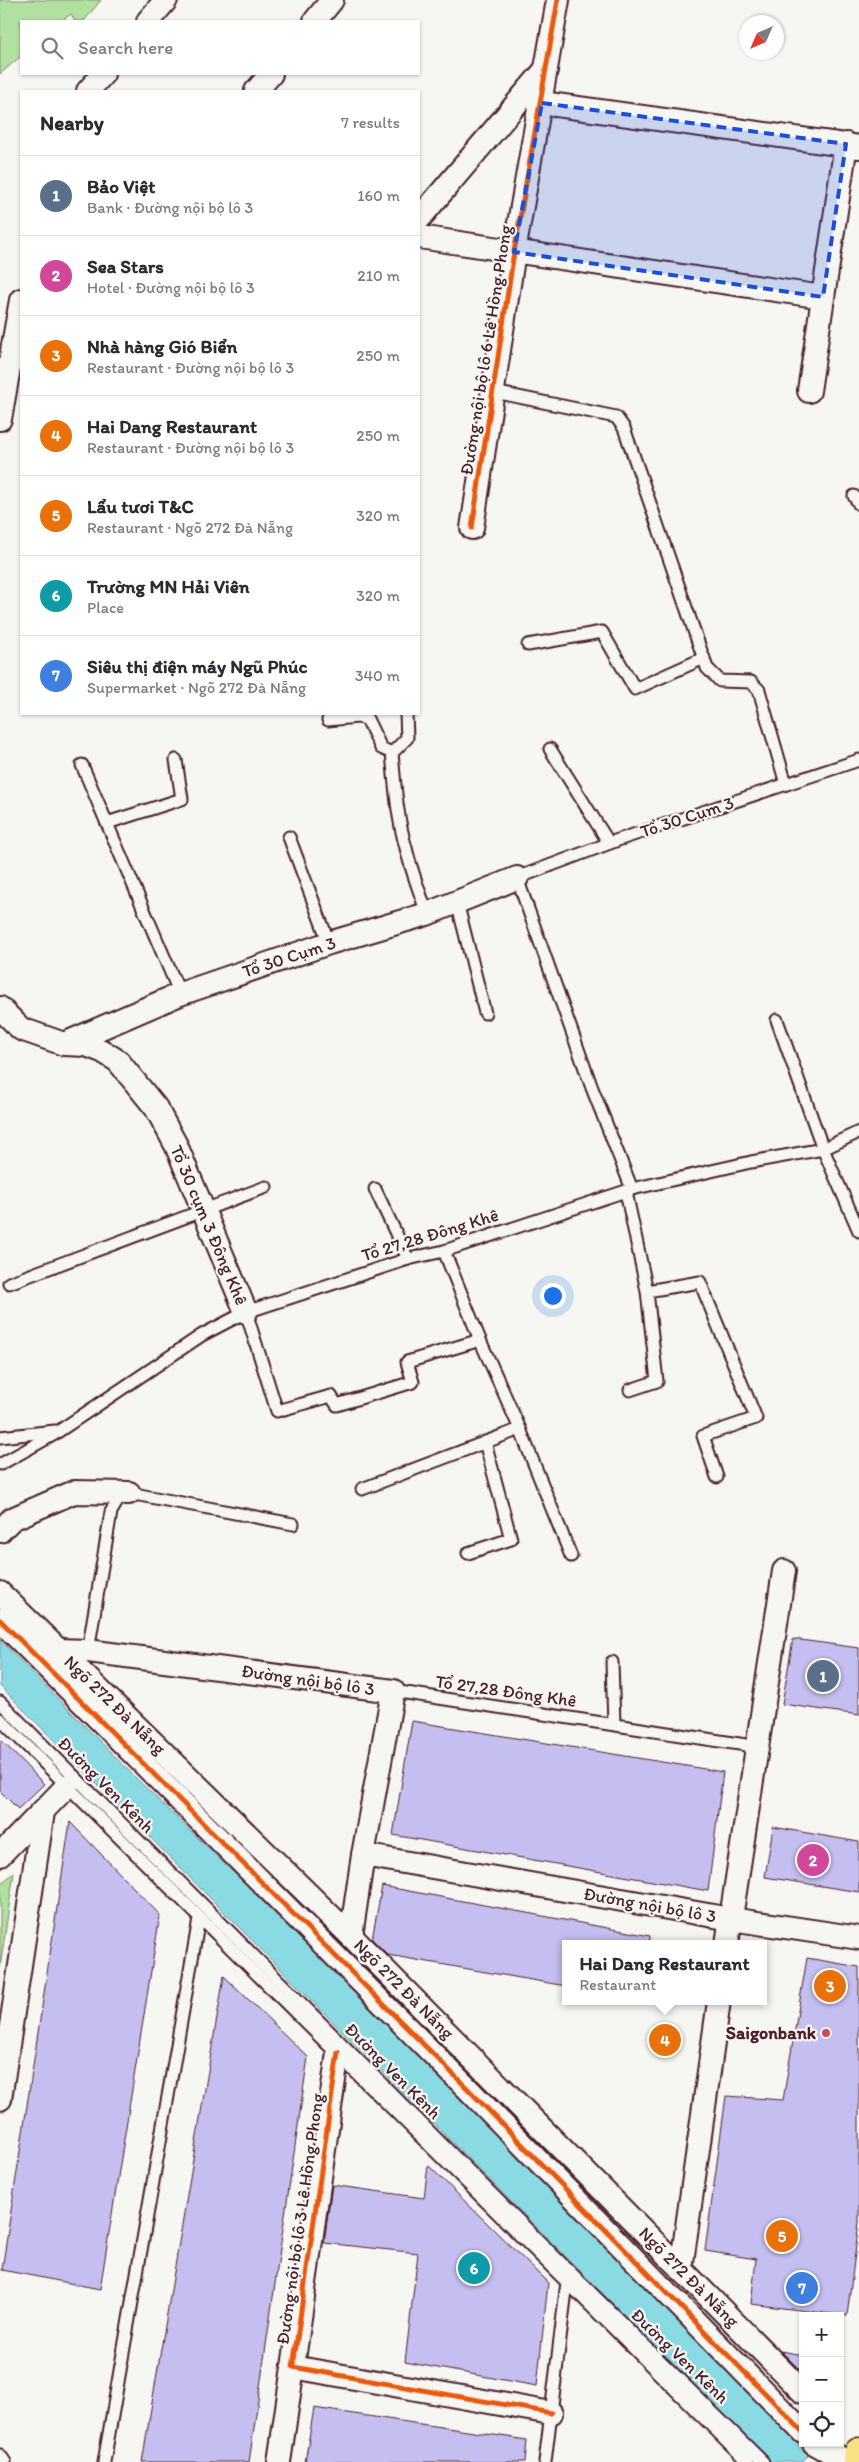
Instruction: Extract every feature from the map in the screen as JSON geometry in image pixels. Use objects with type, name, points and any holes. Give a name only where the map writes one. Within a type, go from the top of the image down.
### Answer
[{"type":"street","points":[[149,20],[166,0]]},
{"type":"street","points":[[315,20],[332,0]]},
{"type":"street","name":"Đường nội bộ lô 6 Lê Hồng Phong","points":[[472,528],[514,252],[542,103],[558,0]]},
{"type":"street","points":[[420,217],[546,68]]},
{"type":"street","points":[[89,90],[102,75]]},
{"type":"street","points":[[257,90],[269,75]]},
{"type":"street","points":[[542,103],[853,146],[823,297],[809,391]]},
{"type":"street","name":"Đường nội bộ lô 6 Lê Hồng Phong","points":[[420,237],[823,297]]},
{"type":"street","points":[[0,419],[20,306]]},
{"type":"street","name":"Tổ 30 Cụm 3","points":[[64,1044],[180,994],[329,943],[427,914],[517,878]]},
{"type":"street","name":"Tổ 30 cụm 3 Đông Khê","points":[[0,1008],[21,1028],[64,1044],[86,1045],[102,1051],[118,1061],[156,1108],[176,1144],[246,1312]]},
{"type":"street","points":[[0,1531],[12,1518],[74,1492],[129,1493]]},
{"type":"street","name":"Đường nội bộ lô 3","points":[[728,1940],[759,1747],[784,1571]]},
{"type":"street","name":"Ngõ 272 Đà Nẵng","points":[[0,1593],[351,1936],[799,2388]]},
{"type":"street","points":[[0,1620],[474,2095],[799,2428]]},
{"type":"street","name":"Đường nội bộ lô 3","points":[[58,1650],[88,1651],[393,1691],[363,1855],[351,1936]]},
{"type":"street","points":[[0,1855],[67,1786]]},
{"type":"street","points":[[0,2099],[43,1812]]},
{"type":"street","name":"Đường nội bộ lô 3","points":[[363,1855],[731,1919],[859,1938]]},
{"type":"street","points":[[681,2269],[718,2005]]},
{"type":"street","name":"Đường nội bộ lô 3 Lê Hồng Phong","points":[[279,2462],[338,2052]]},
{"type":"street","name":"Đường nội bộ lô 3 Lê Hồng Phong","points":[[293,2368],[551,2412]]},
{"type":"street","points":[[825,2447],[847,2455]]},
{"type":"lane","points":[[494,392],[616,417],[624,428],[707,668],[720,681],[751,682],[759,690],[786,784]]},
{"type":"lane","points":[[528,645],[602,632],[635,689],[704,658]]},
{"type":"lane","points":[[392,753],[407,738],[406,715]]},
{"type":"lane","points":[[328,720],[357,717],[367,719],[381,748],[392,753]]},
{"type":"lane","points":[[550,749],[608,843]]},
{"type":"lane","points":[[392,753],[398,811],[406,848],[427,914]]},
{"type":"lane","points":[[107,823],[182,799],[176,760]]},
{"type":"lane","name":"Tổ 30 Cụm 3","points":[[517,878],[608,843],[859,760]]},
{"type":"lane","points":[[82,764],[180,994]]},
{"type":"lane","points":[[290,837],[329,943]]},
{"type":"lane","points":[[517,878],[629,1191],[647,1291],[657,1382],[630,1390]]},
{"type":"lane","points":[[458,902],[485,1013]]},
{"type":"lane","points":[[777,1020],[823,1149],[859,1231]]},
{"type":"lane","name":"Tổ 27,28 Đông Khê","points":[[246,1312],[408,1259],[444,1251],[629,1191],[751,1162],[823,1149],[859,1132]]},
{"type":"lane","points":[[9,1284],[266,1187]]},
{"type":"lane","points":[[375,1189],[408,1259]]},
{"type":"lane","points":[[444,1251],[480,1340],[520,1429],[571,1556]]},
{"type":"lane","points":[[647,1291],[700,1282],[756,1418],[704,1436],[717,1477]]},
{"type":"lane","points":[[246,1312],[277,1411],[331,1396],[337,1406],[413,1382],[407,1362],[480,1340]]},
{"type":"lane","name":"Tổ 30 cụm 3 Đông Khê","points":[[1,1464],[59,1431],[202,1335],[246,1312]]},
{"type":"lane","points":[[362,1490],[520,1429]]},
{"type":"lane","points":[[0,1437],[59,1431]]},
{"type":"lane","points":[[468,1553],[511,1539],[484,1442]]},
{"type":"lane","points":[[88,1651],[111,1512],[118,1500],[129,1493],[293,1524]]},
{"type":"lane","points":[[612,1662],[614,1724],[759,1747]]},
{"type":"lane","name":"Tổ 27,28 Đông Khê","points":[[393,1691],[614,1724]]},
{"type":"lane","name":"Đường Ven Kênh","points":[[0,1702],[570,2272],[763,2462]]},
{"type":"lane","name":"Đường Ven Kênh","points":[[0,1719],[199,1919],[338,2052],[748,2462]]},
{"type":"lane","points":[[104,2462],[199,1919]]},
{"type":"lane","points":[[545,2462],[568,2282]]},
{"type":"lane","points":[[0,2455],[5,2462]]},
{"type":"highlighted area","points":[[542,103],[846,144],[823,297],[514,252]]},
{"type":"green space","points":[[0,0],[101,0],[85,20],[74,20],[71,14],[62,20],[20,20],[20,57],[0,74]]},
{"type":"green space","points":[[14,1872],[0,1968],[0,1885]]},
{"type":"water","points":[[0,1640],[136,1778],[370,2005],[808,2455],[802,2462],[769,2462],[0,1686]]},
{"type":"building","points":[[793,1639],[859,1648],[859,1715],[782,1704]]},
{"type":"building","points":[[412,1721],[723,1772],[708,1891],[393,1835]]},
{"type":"building","points":[[0,1739],[44,1784],[18,1809],[0,1791]]},
{"type":"building","points":[[70,1822],[160,1915],[100,2289],[2,2270]]},
{"type":"building","points":[[773,1827],[859,1842],[859,1892],[765,1877]]},
{"type":"building","points":[[382,1886],[650,1936],[650,1940],[562,1940],[562,1985],[388,1955],[372,1939]]},
{"type":"building","points":[[807,1958],[859,1967],[859,2222],[847,2316],[844,2316],[844,2312],[815,2312],[751,2304],[756,2259],[705,2251],[726,2096],[783,2100]]},
{"type":"building","points":[[224,1976],[308,2057],[249,2462],[142,2462]]},
{"type":"building","points":[[428,2165],[548,2283],[537,2386],[405,2362],[418,2253],[324,2243],[332,2185],[424,2198]]},
{"type":"building","points":[[781,2351],[799,2354],[799,2369]]},
{"type":"building","points":[[314,2408],[527,2440],[525,2462],[305,2462]]},
{"type":"cycle path","points":[[472,528],[514,252],[558,0]]},
{"type":"cycle path","points":[[0,1620],[467,2088],[799,2428]]},
{"type":"cycle path","points":[[338,2052],[293,2367],[551,2413]]},
{"type":"place","name":"Bảo Việt","points":[[823,1676]]},
{"type":"place","name":"Sea Stars","points":[[813,1860]]},
{"type":"place","name":"Nhà hàng Gió Biển","points":[[830,1986]]},
{"type":"place","name":"Saigonbank","points":[[826,2033]]},
{"type":"place","name":"Hai Dang Restaurant","points":[[665,2040]]},
{"type":"place","name":"Lẩu tươi T&C","points":[[782,2236]]},
{"type":"place","name":"Trường MN Hải Viên","points":[[474,2268]]},
{"type":"place","name":"Siêu thị điện máy Ngũ Phúc","points":[[802,2288]]}]
